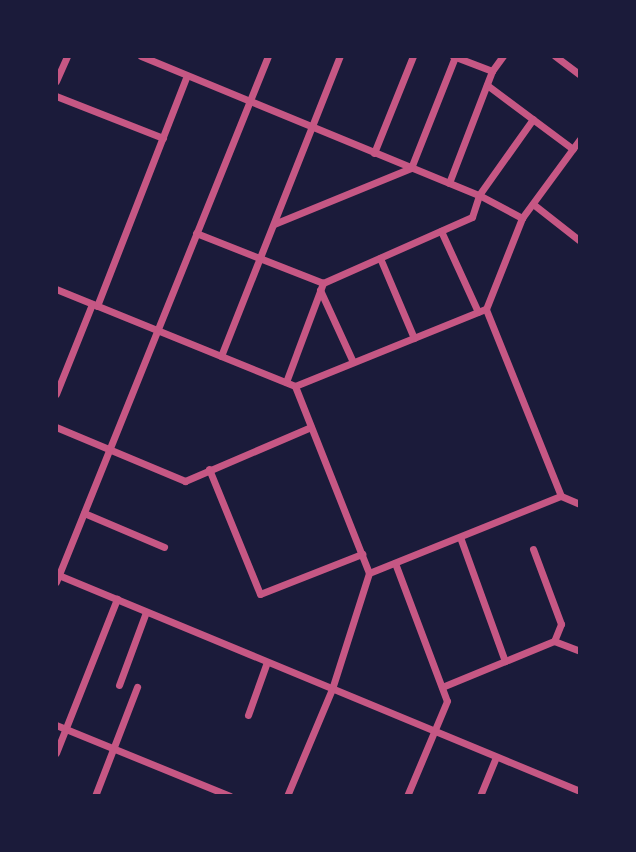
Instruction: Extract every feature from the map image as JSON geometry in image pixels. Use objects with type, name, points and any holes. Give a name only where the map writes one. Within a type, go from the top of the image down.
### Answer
[{"type":"street","points":[[56,81],[67,56]]},
{"type":"street","points":[[141,56],[186,78],[479,195],[522,218]]},
{"type":"street","points":[[268,56],[57,577],[117,599],[580,791]]},
{"type":"street","points":[[221,356],[340,56]]},
{"type":"street","points":[[374,153],[413,56]]},
{"type":"street","points":[[274,224],[411,168],[454,56],[492,71]]},
{"type":"street","points":[[449,183],[486,85],[503,56]]},
{"type":"street","points":[[555,56],[580,75]]},
{"type":"street","points":[[56,394],[186,78]]},
{"type":"street","points":[[486,85],[573,149]]},
{"type":"street","points":[[56,96],[163,138]]},
{"type":"street","points":[[286,382],[321,286],[472,217],[479,195],[533,119]]},
{"type":"street","points":[[561,496],[486,309],[522,218],[580,139]]},
{"type":"street","points":[[533,204],[580,241]]},
{"type":"street","points":[[441,231],[478,312]]},
{"type":"street","points":[[196,233],[321,286],[353,362]]},
{"type":"street","points":[[380,258],[414,338]]},
{"type":"street","points":[[56,289],[295,386],[369,573],[332,689],[288,796]]},
{"type":"street","points":[[295,386],[486,309]]},
{"type":"street","points":[[56,427],[185,481],[311,427]]},
{"type":"street","points":[[209,470],[260,594],[362,554]]},
{"type":"street","points":[[369,573],[561,496],[580,504]]},
{"type":"street","points":[[83,513],[164,547]]},
{"type":"street","points":[[460,537],[505,661]]},
{"type":"street","points":[[533,549],[561,624],[554,641]]},
{"type":"street","points":[[395,563],[447,701],[407,796]]},
{"type":"street","points":[[56,752],[117,599]]},
{"type":"street","points":[[119,685],[146,612]]},
{"type":"street","points":[[442,687],[554,641],[580,651]]},
{"type":"street","points":[[248,715],[267,662]]},
{"type":"street","points":[[95,796],[137,687]]},
{"type":"street","points":[[56,725],[230,796]]},
{"type":"street","points":[[481,796],[496,757]]}]
